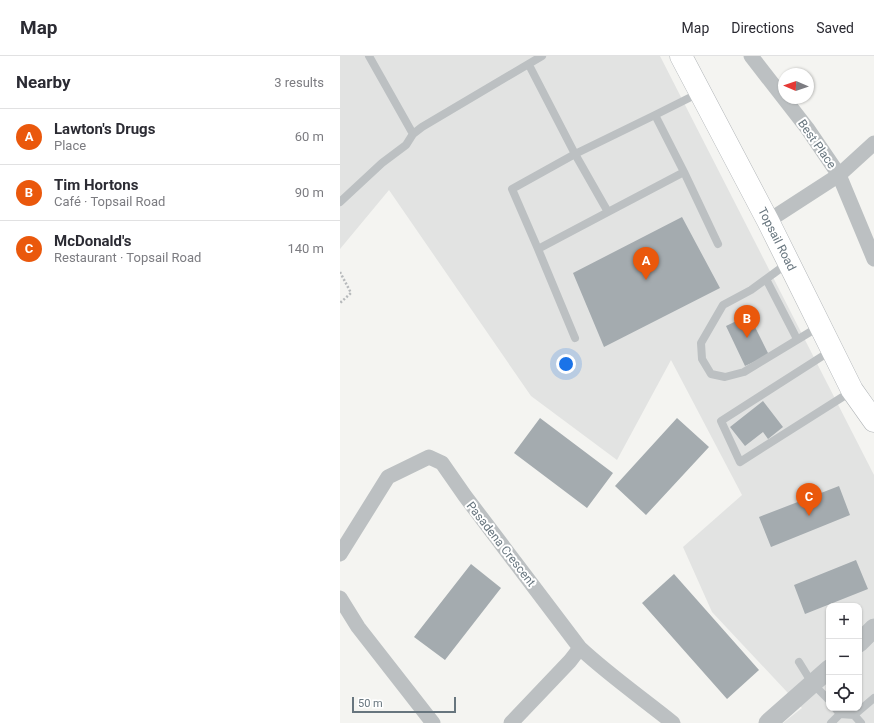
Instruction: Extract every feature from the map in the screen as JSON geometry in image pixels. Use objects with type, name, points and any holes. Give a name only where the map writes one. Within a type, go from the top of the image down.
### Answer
[{"type":"main road","name":"Topsail Road","points":[[681,56],[768,221],[852,390],[874,421]]},
{"type":"street","name":"Best Place","points":[[751,56],[807,128],[839,175],[874,260]]},
{"type":"street","points":[[768,221],[839,175],[874,143]]},
{"type":"street","name":"Pasadena Crescent","points":[[340,554],[388,477],[429,457],[442,463],[464,496],[580,648],[601,668],[630,688],[673,723]]},
{"type":"street","points":[[340,598],[358,627],[433,723]]},
{"type":"street","points":[[862,640],[874,628]]},
{"type":"street","points":[[511,723],[570,661],[580,648]]},
{"type":"street","points":[[768,723],[826,671]]},
{"type":"lane","points":[[369,56],[413,134]]},
{"type":"lane","points":[[340,202],[382,163],[406,145],[413,134],[422,127],[542,56]]},
{"type":"lane","points":[[529,65],[575,154],[608,212]]},
{"type":"lane","points":[[575,338],[512,189],[575,154],[700,93]]},
{"type":"lane","points":[[655,115],[718,244]]},
{"type":"lane","points":[[538,249],[684,172]]},
{"type":"lane","points":[[789,263],[723,305],[701,343],[702,359],[711,374],[725,377],[744,372],[780,352],[797,339],[820,326]]},
{"type":"lane","points":[[766,279],[797,339]]},
{"type":"lane","points":[[832,350],[721,421],[740,462],[852,390]]},
{"type":"lane","points":[[799,662],[812,683],[826,697]]},
{"type":"lane","points":[[854,715],[874,698]]},
{"type":"lane","points":[[831,723],[838,711],[854,715],[861,723]]},
{"type":"path","points":[[340,272],[351,293],[340,303]]},
{"type":"shaded area","points":[[340,56],[660,56],[874,475],[874,723],[783,723],[802,708],[712,612],[683,547],[742,495],[671,360],[617,460],[531,396],[389,190],[340,249]]},
{"type":"building","points":[[682,217],[720,288],[604,347],[573,273]]},
{"type":"building","points":[[749,315],[769,355],[745,366],[726,326]]},
{"type":"building","points":[[763,401],[783,427],[768,439],[763,432],[745,446],[730,427]]},
{"type":"building","points":[[540,418],[613,473],[587,508],[514,453]]},
{"type":"building","points":[[677,418],[709,447],[646,515],[615,486]]},
{"type":"building","points":[[839,486],[850,515],[771,547],[759,517]]},
{"type":"building","points":[[856,560],[868,589],[833,603],[826,603],[826,606],[805,614],[794,585]]},
{"type":"building","points":[[471,564],[501,588],[445,660],[414,637]]},
{"type":"building","points":[[674,574],[759,670],[727,699],[642,603]]},
{"type":"place","name":"Lawton's Drugs","points":[[646,280]]},
{"type":"place","name":"Tim Hortons","points":[[747,338]]},
{"type":"place","name":"McDonald's","points":[[809,516]]}]
